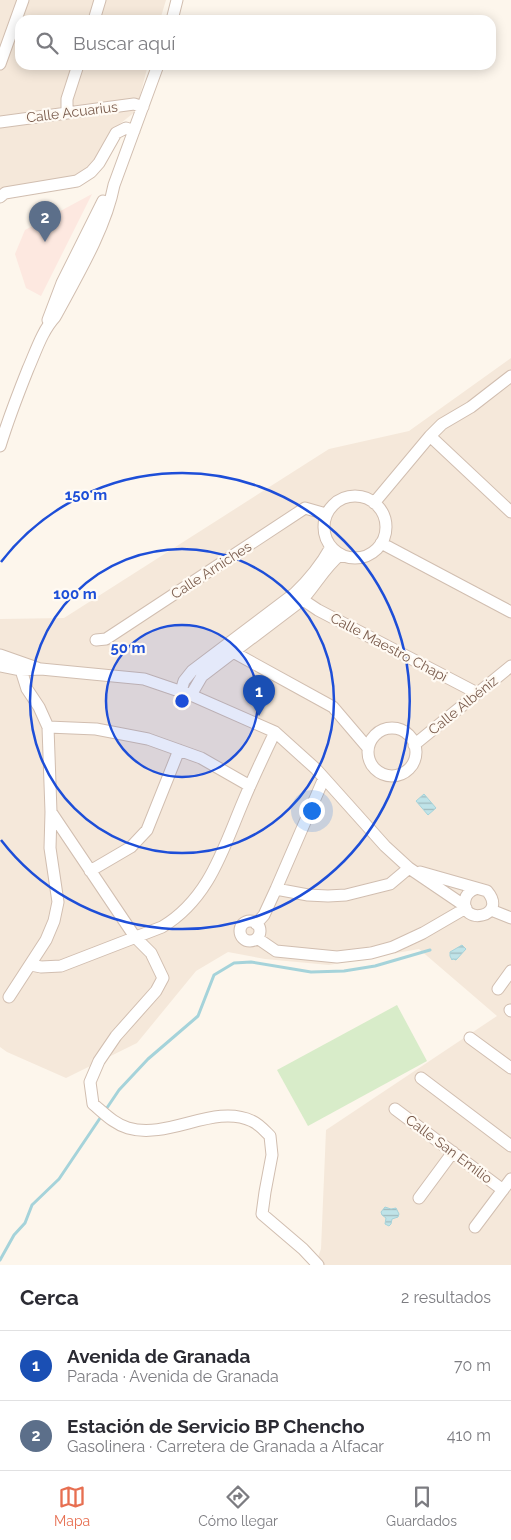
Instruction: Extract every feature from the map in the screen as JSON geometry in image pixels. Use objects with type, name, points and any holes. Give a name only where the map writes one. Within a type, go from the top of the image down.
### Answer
[{"type":"street","points":[[18,15],[23,0]]},
{"type":"street","points":[[96,15],[100,0]]},
{"type":"street","points":[[173,15],[177,0]]},
{"type":"street","points":[[0,64],[15,22]]},
{"type":"street","points":[[67,112],[67,99],[76,70]]},
{"type":"street","points":[[0,446],[16,399],[48,325],[49,315],[62,283],[104,198],[114,185],[156,70]]},
{"type":"street","name":"Calle Acuarius","points":[[0,122],[134,104],[143,107]]},
{"type":"street","points":[[0,197],[5,192],[77,181],[91,172],[99,163],[116,133],[126,128],[134,131]]},
{"type":"street","points":[[374,503],[442,424],[471,407],[511,376]]},
{"type":"street","points":[[430,436],[511,512]]},
{"type":"street","points":[[353,496],[364,497],[374,503],[381,510],[385,518],[386,528],[381,543],[374,552],[366,556],[348,558],[335,551],[325,537],[323,526],[326,514],[332,505],[342,498],[353,496]]},
{"type":"street","name":"Calle Arniches","points":[[96,640],[106,638],[305,508],[326,514]]},
{"type":"street","points":[[381,543],[511,612]]},
{"type":"street","points":[[186,693],[230,649],[298,597],[313,588],[333,560],[335,551]]},
{"type":"street","name":"Calle Maestro Chapi","points":[[298,597],[318,610],[477,693]]},
{"type":"street","points":[[230,649],[334,707],[368,748]]},
{"type":"street","points":[[0,655],[41,669]]},
{"type":"street","points":[[0,666],[21,670],[41,669],[144,679],[186,693],[275,732],[324,778],[385,846],[409,868],[466,907],[474,916],[485,915],[491,910],[492,896],[483,889],[475,889],[409,868]]},
{"type":"street","name":"Calle Albéniz","points":[[414,745],[511,666]]},
{"type":"street","points":[[9,997],[46,940],[54,921],[58,902],[50,848],[51,812],[48,727],[27,689],[21,670]]},
{"type":"street","points":[[48,727],[96,729],[148,739],[200,758],[250,786]]},
{"type":"street","points":[[398,729],[405,732],[411,738],[415,752],[414,760],[404,772],[397,775],[389,775],[375,769],[368,756],[368,748],[371,740],[382,730],[398,729]]},
{"type":"street","points":[[31,964],[41,967],[61,966],[168,923],[192,903],[213,874],[275,732]]},
{"type":"street","points":[[90,871],[131,847],[147,830],[179,750]]},
{"type":"street","points":[[256,924],[264,915],[324,778]]},
{"type":"street","points":[[51,812],[135,937],[151,954],[163,978],[156,992],[116,1036],[99,1061],[90,1082],[93,1104],[114,1121],[128,1128],[154,1131],[209,1118],[232,1116],[253,1122],[270,1136],[272,1155],[262,1214],[303,1249],[318,1265]]},
{"type":"street","points":[[276,888],[308,895],[346,895],[390,884],[409,868]]},
{"type":"street","points":[[466,907],[465,898],[467,894],[475,889]]},
{"type":"street","points":[[257,938],[276,951],[337,957],[371,952],[394,946],[423,933],[466,907]]},
{"type":"street","points":[[491,910],[511,918]]},
{"type":"street","points":[[247,922],[256,924],[260,929],[257,938],[251,941],[245,940],[240,931],[242,925],[247,922]]},
{"type":"street","points":[[498,989],[511,971]]},
{"type":"street","points":[[470,1038],[511,1068]]},
{"type":"street","points":[[422,1078],[511,1146]]},
{"type":"street","name":"Calle San Emilio","points":[[395,1109],[503,1190]]},
{"type":"street","points":[[419,1198],[453,1152]]},
{"type":"street","points":[[475,1227],[511,1179]]},
{"type":"shaded area","points":[[0,0],[166,0],[162,15],[15,15],[15,70],[147,70],[136,111],[111,131],[90,168],[77,176],[0,193]]},
{"type":"shaded area","points":[[92,194],[41,296],[26,288],[15,254],[25,230]]},
{"type":"shaded area","points":[[511,358],[511,1265],[315,1265],[321,1249],[326,1130],[497,1016],[419,949],[329,965],[265,959],[228,952],[196,971],[137,1043],[66,1078],[7,1052],[0,1047],[0,619],[64,618],[329,449],[409,431]]},
{"type":"green space","points":[[397,1005],[427,1061],[308,1126],[277,1070]]},
{"type":"water","points":[[424,794],[436,808],[428,815],[416,801]]},
{"type":"water","points":[[462,945],[466,949],[456,960],[452,960],[450,952]]},
{"type":"water","points":[[385,1207],[396,1208],[399,1214],[398,1217],[392,1219],[389,1226],[385,1224],[386,1218],[381,1212]]},
{"type":"waterway","points":[[0,1260],[14,1235],[25,1223],[32,1205],[59,1179],[119,1090],[148,1059],[198,1016],[214,975],[234,963],[251,962],[311,972],[344,971],[375,966],[430,950]]},
{"type":"place","name":"Estación de Servicio BP Chencho","points":[[45,242]]},
{"type":"place","name":"Avenida de Granada","points":[[259,716]]}]
